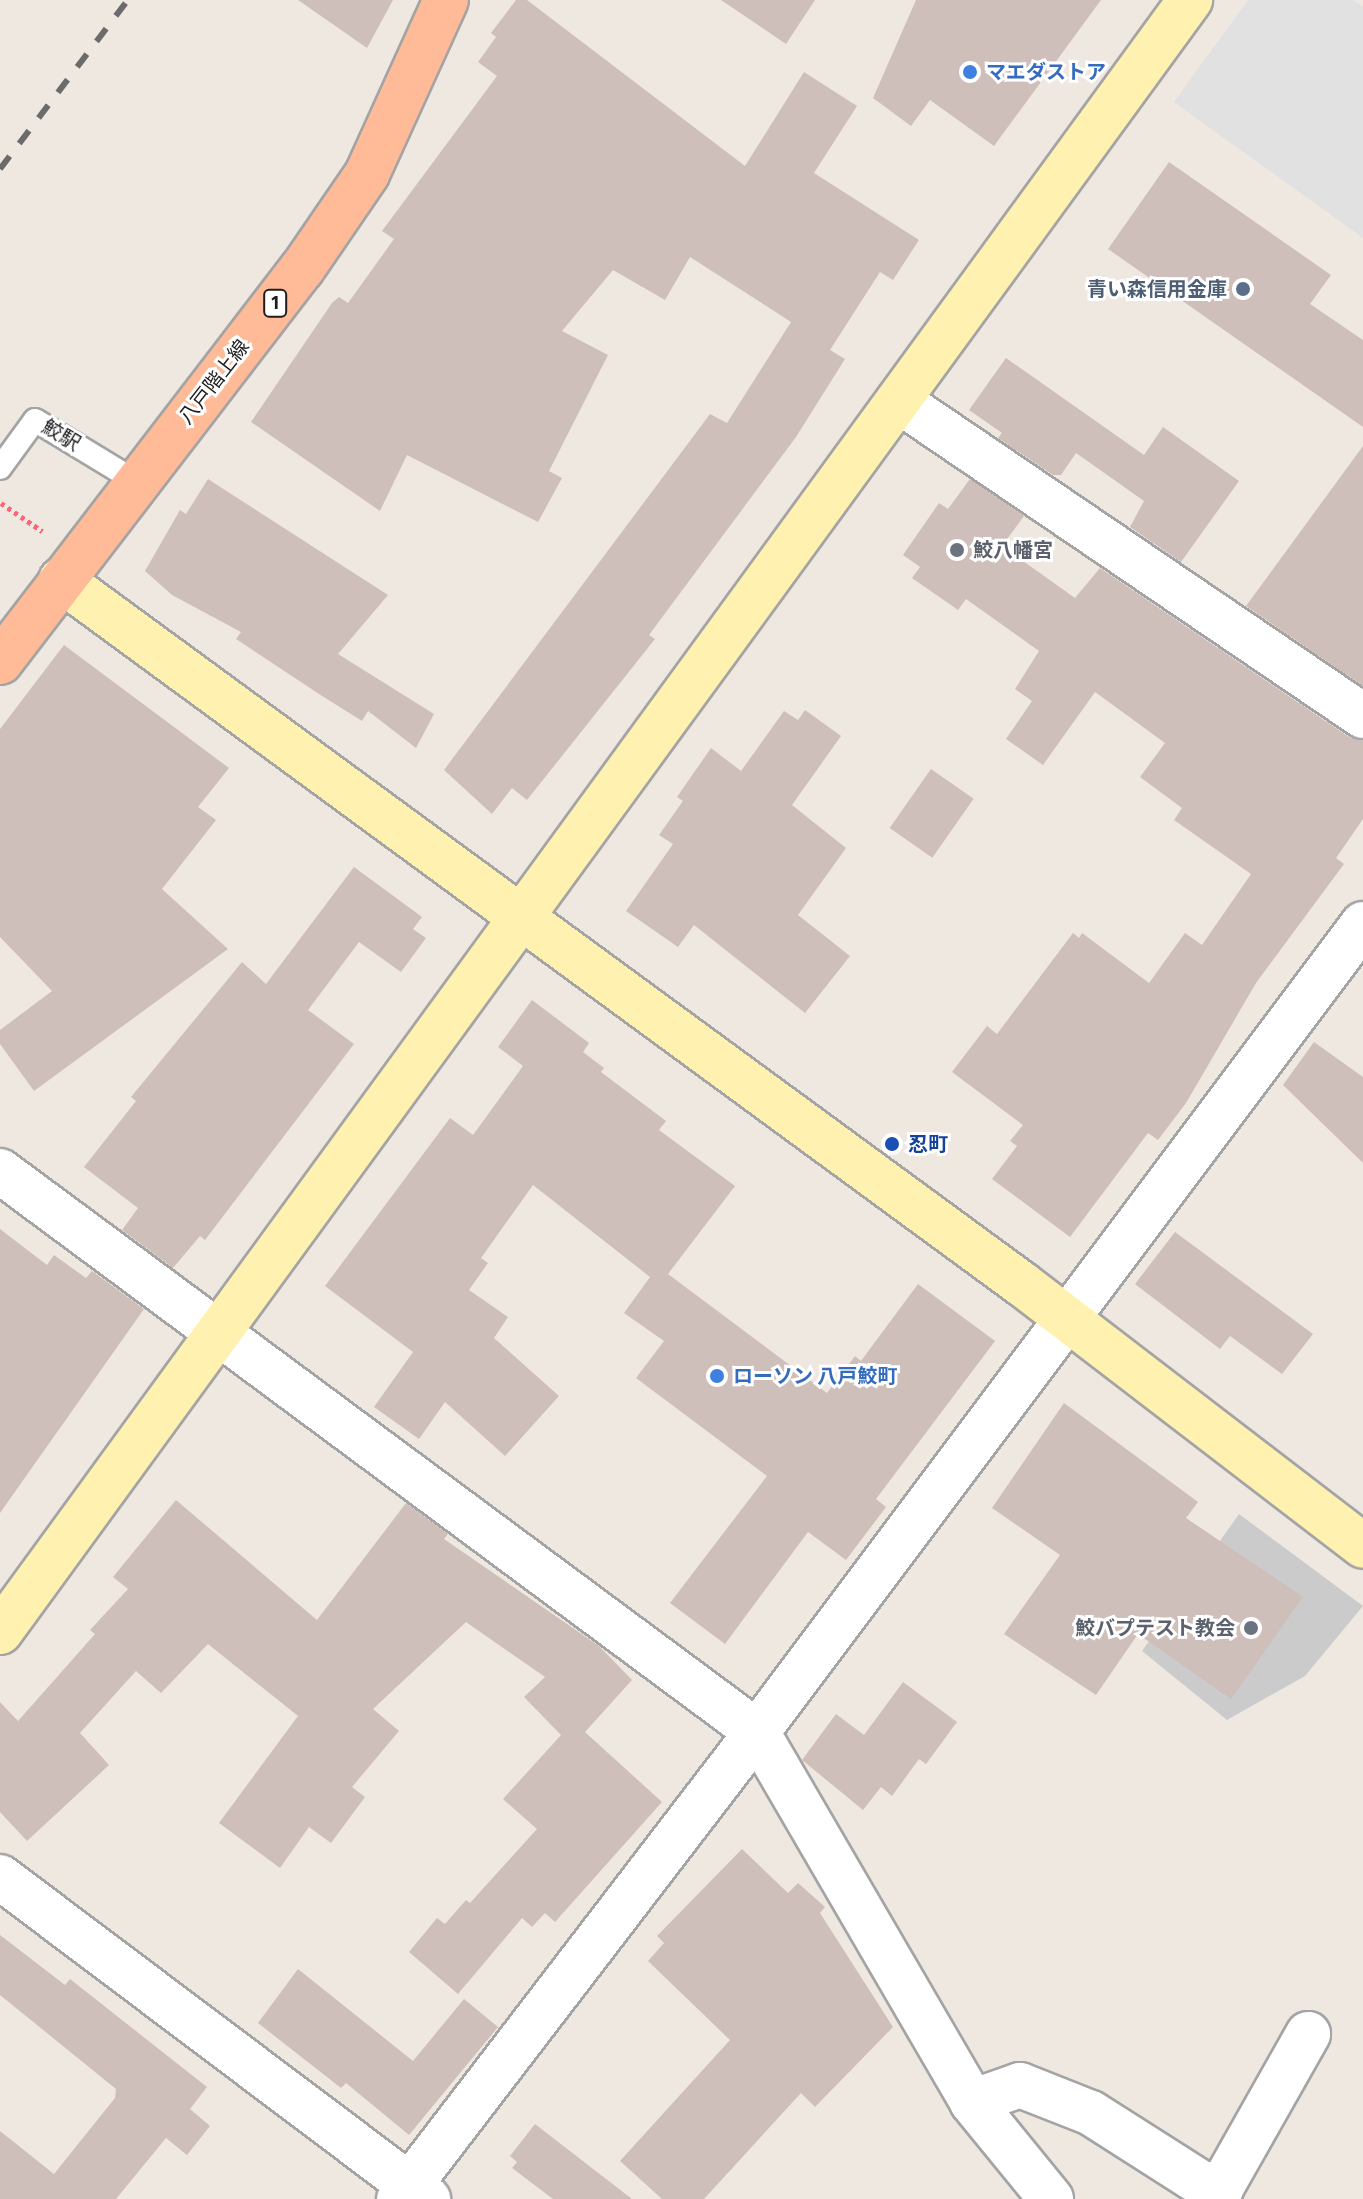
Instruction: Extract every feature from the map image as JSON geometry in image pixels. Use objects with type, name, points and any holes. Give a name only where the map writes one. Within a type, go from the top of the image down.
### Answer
[{"type":"main road","name":"八戸階上線","points":[[0,662],[302,269],[367,174],[446,0]]},
{"type":"street","points":[[0,1632],[1190,0]]},
{"type":"street","points":[[899,401],[1363,716]]},
{"type":"street","points":[[61,580],[522,913],[1069,1319],[1363,1546]]},
{"type":"street","points":[[0,1877],[412,2195],[1363,924]]},
{"type":"street","points":[[0,1171],[757,1732],[972,2102],[1051,2199]]},
{"type":"street","points":[[972,2102],[1020,2085],[1091,2113],[1201,2183],[1221,2188],[1308,2034]]},
{"type":"lane","name":"鮫駅","points":[[0,468],[35,420],[137,482]]},
{"type":"path","points":[[0,502],[26,520]]},
{"type":"shaded area","points":[[1248,0],[1353,0],[1363,7],[1363,238],[1174,102]]},
{"type":"shaded area","name":"鮫バプテスト教会","points":[[1239,1514],[1363,1606],[1305,1676],[1227,1720],[1142,1651]]},
{"type":"building","points":[[298,0],[393,0],[367,48]]},
{"type":"building","points":[[516,0],[527,0],[745,166],[804,72],[857,106],[814,173],[919,240],[893,280],[880,272],[830,350],[845,359],[796,437],[649,635],[655,639],[527,800],[512,788],[492,814],[444,770],[710,414],[727,423],[791,322],[690,257],[665,300],[613,270],[562,331],[608,355],[549,471],[562,478],[538,522],[407,455],[380,511],[251,422],[332,303],[339,297],[348,303],[394,239],[382,231],[497,76],[478,62],[496,37],[491,33]]},
{"type":"building","points":[[721,0],[815,0],[786,44]]},
{"type":"building","name":"マエダストア","points":[[916,0],[1101,0],[994,146],[930,100],[911,126],[873,98]]},
{"type":"building","name":"青い森信用金庫","points":[[1169,162],[1331,275],[1310,304],[1363,340],[1363,427],[1108,249]]},
{"type":"building","points":[[1006,358],[1144,455],[1163,427],[1239,481],[1181,562],[1130,527],[1144,501],[1076,453],[1061,475],[1053,475],[998,438],[1002,433],[969,410]]},
{"type":"building","points":[[1363,446],[1363,686],[1246,606]]},
{"type":"building","points":[[208,479],[388,595],[338,654],[434,714],[416,748],[368,711],[362,721],[319,694],[236,639],[241,632],[172,595],[145,571],[180,510],[186,514]]},
{"type":"building","points":[[970,479],[1024,516],[1002,546],[1075,598],[1100,568],[1349,737],[1363,741],[1363,819],[1336,858],[1344,864],[1256,983],[1186,1103],[1158,1140],[1148,1133],[1070,1237],[992,1179],[1017,1146],[1010,1141],[1023,1125],[952,1072],[987,1026],[997,1034],[1073,933],[1079,938],[1082,933],[1149,983],[1185,933],[1202,945],[1251,874],[1174,820],[1182,808],[1140,777],[1165,743],[1095,692],[1043,765],[1006,739],[1032,701],[1015,689],[1039,651],[966,599],[958,610],[912,578],[920,567],[903,555],[939,503],[948,509]]},
{"type":"building","points":[[64,645],[229,768],[198,807],[216,820],[162,889],[228,949],[34,1091],[0,1044],[0,1030],[52,991],[0,937],[0,729]]},
{"type":"building","points":[[805,710],[841,736],[792,805],[846,848],[798,915],[850,956],[805,1013],[694,925],[678,947],[626,911],[673,844],[659,835],[683,801],[677,797],[711,748],[741,771],[784,711],[798,720]]},
{"type":"building","points":[[931,769],[974,799],[932,858],[890,828]]},
{"type":"building","points":[[354,867],[422,917],[413,929],[426,938],[401,972],[359,942],[308,1010],[354,1044],[205,1240],[200,1236],[173,1268],[122,1230],[138,1208],[84,1167],[136,1101],[131,1097],[242,962],[266,984]]},
{"type":"building","points":[[532,1000],[589,1043],[583,1052],[604,1068],[601,1072],[666,1121],[659,1130],[735,1186],[668,1274],[827,1393],[855,1356],[861,1361],[918,1284],[995,1341],[876,1499],[886,1507],[846,1560],[808,1532],[725,1644],[670,1603],[767,1476],[636,1378],[664,1341],[624,1313],[650,1277],[533,1185],[481,1258],[488,1263],[469,1290],[508,1317],[494,1338],[559,1396],[505,1456],[445,1402],[419,1439],[374,1407],[413,1352],[325,1286],[450,1118],[473,1135],[523,1066],[498,1047]]},
{"type":"building","points":[[1314,1042],[1363,1077],[1363,1163],[1283,1085]]},
{"type":"building","points":[[0,1229],[47,1265],[54,1255],[86,1278],[92,1271],[144,1309],[0,1513]]},
{"type":"building","points":[[1175,1232],[1313,1334],[1282,1374],[1230,1336],[1220,1349],[1135,1284]]},
{"type":"building","points":[[1064,1403],[1198,1502],[1186,1518],[1303,1597],[1231,1699],[1138,1634],[1096,1695],[1004,1634],[1060,1555],[992,1508]]},
{"type":"building","points":[[176,1500],[317,1620],[406,1503],[448,1534],[444,1539],[599,1646],[632,1680],[585,1732],[662,1802],[555,1922],[545,1913],[532,1927],[522,1918],[458,1994],[409,1952],[437,1918],[445,1924],[466,1900],[470,1903],[537,1829],[503,1799],[561,1735],[524,1697],[545,1677],[466,1622],[373,1709],[399,1731],[352,1787],[365,1797],[331,1843],[309,1827],[280,1868],[219,1823],[298,1716],[208,1644],[161,1693],[136,1671],[80,1733],[109,1765],[27,1841],[0,1812],[0,1702],[18,1721],[95,1634],[90,1630],[128,1589],[113,1577]]},
{"type":"building","points":[[903,1682],[957,1722],[926,1764],[919,1759],[892,1796],[881,1787],[863,1810],[802,1760],[836,1714],[864,1735]]},
{"type":"building","points":[[742,1849],[788,1893],[798,1883],[825,1907],[820,1913],[893,2027],[815,2107],[801,2093],[704,2199],[662,2199],[620,2161],[730,2040],[648,1961],[664,1943],[657,1936]]},
{"type":"building","points":[[0,1935],[65,1985],[70,1979],[207,2087],[190,2109],[210,2126],[187,2155],[166,2138],[116,2199],[0,2199],[0,2131],[54,2174],[115,2098],[116,2089],[0,1995]]},
{"type":"building","points":[[298,1969],[413,2061],[464,1999],[498,2027],[409,2135],[346,2083],[341,2088],[258,2023]]},
{"type":"building","points":[[535,2124],[632,2199],[553,2199],[512,2168],[517,2162],[510,2156]]},
{"type":"railway","points":[[0,169],[128,0]]},
{"type":"place","name":"マエダストア","points":[[970,72]]},
{"type":"place","name":"青い森信用金庫","points":[[1243,289]]},
{"type":"place","name":"鮫八幡宮","points":[[957,550]]},
{"type":"place","name":"忍町","points":[[892,1144]]},
{"type":"place","name":"ローソン 八戸鮫町","points":[[717,1376]]},
{"type":"place","name":"鮫バプテスト教会","points":[[1251,1628]]}]
